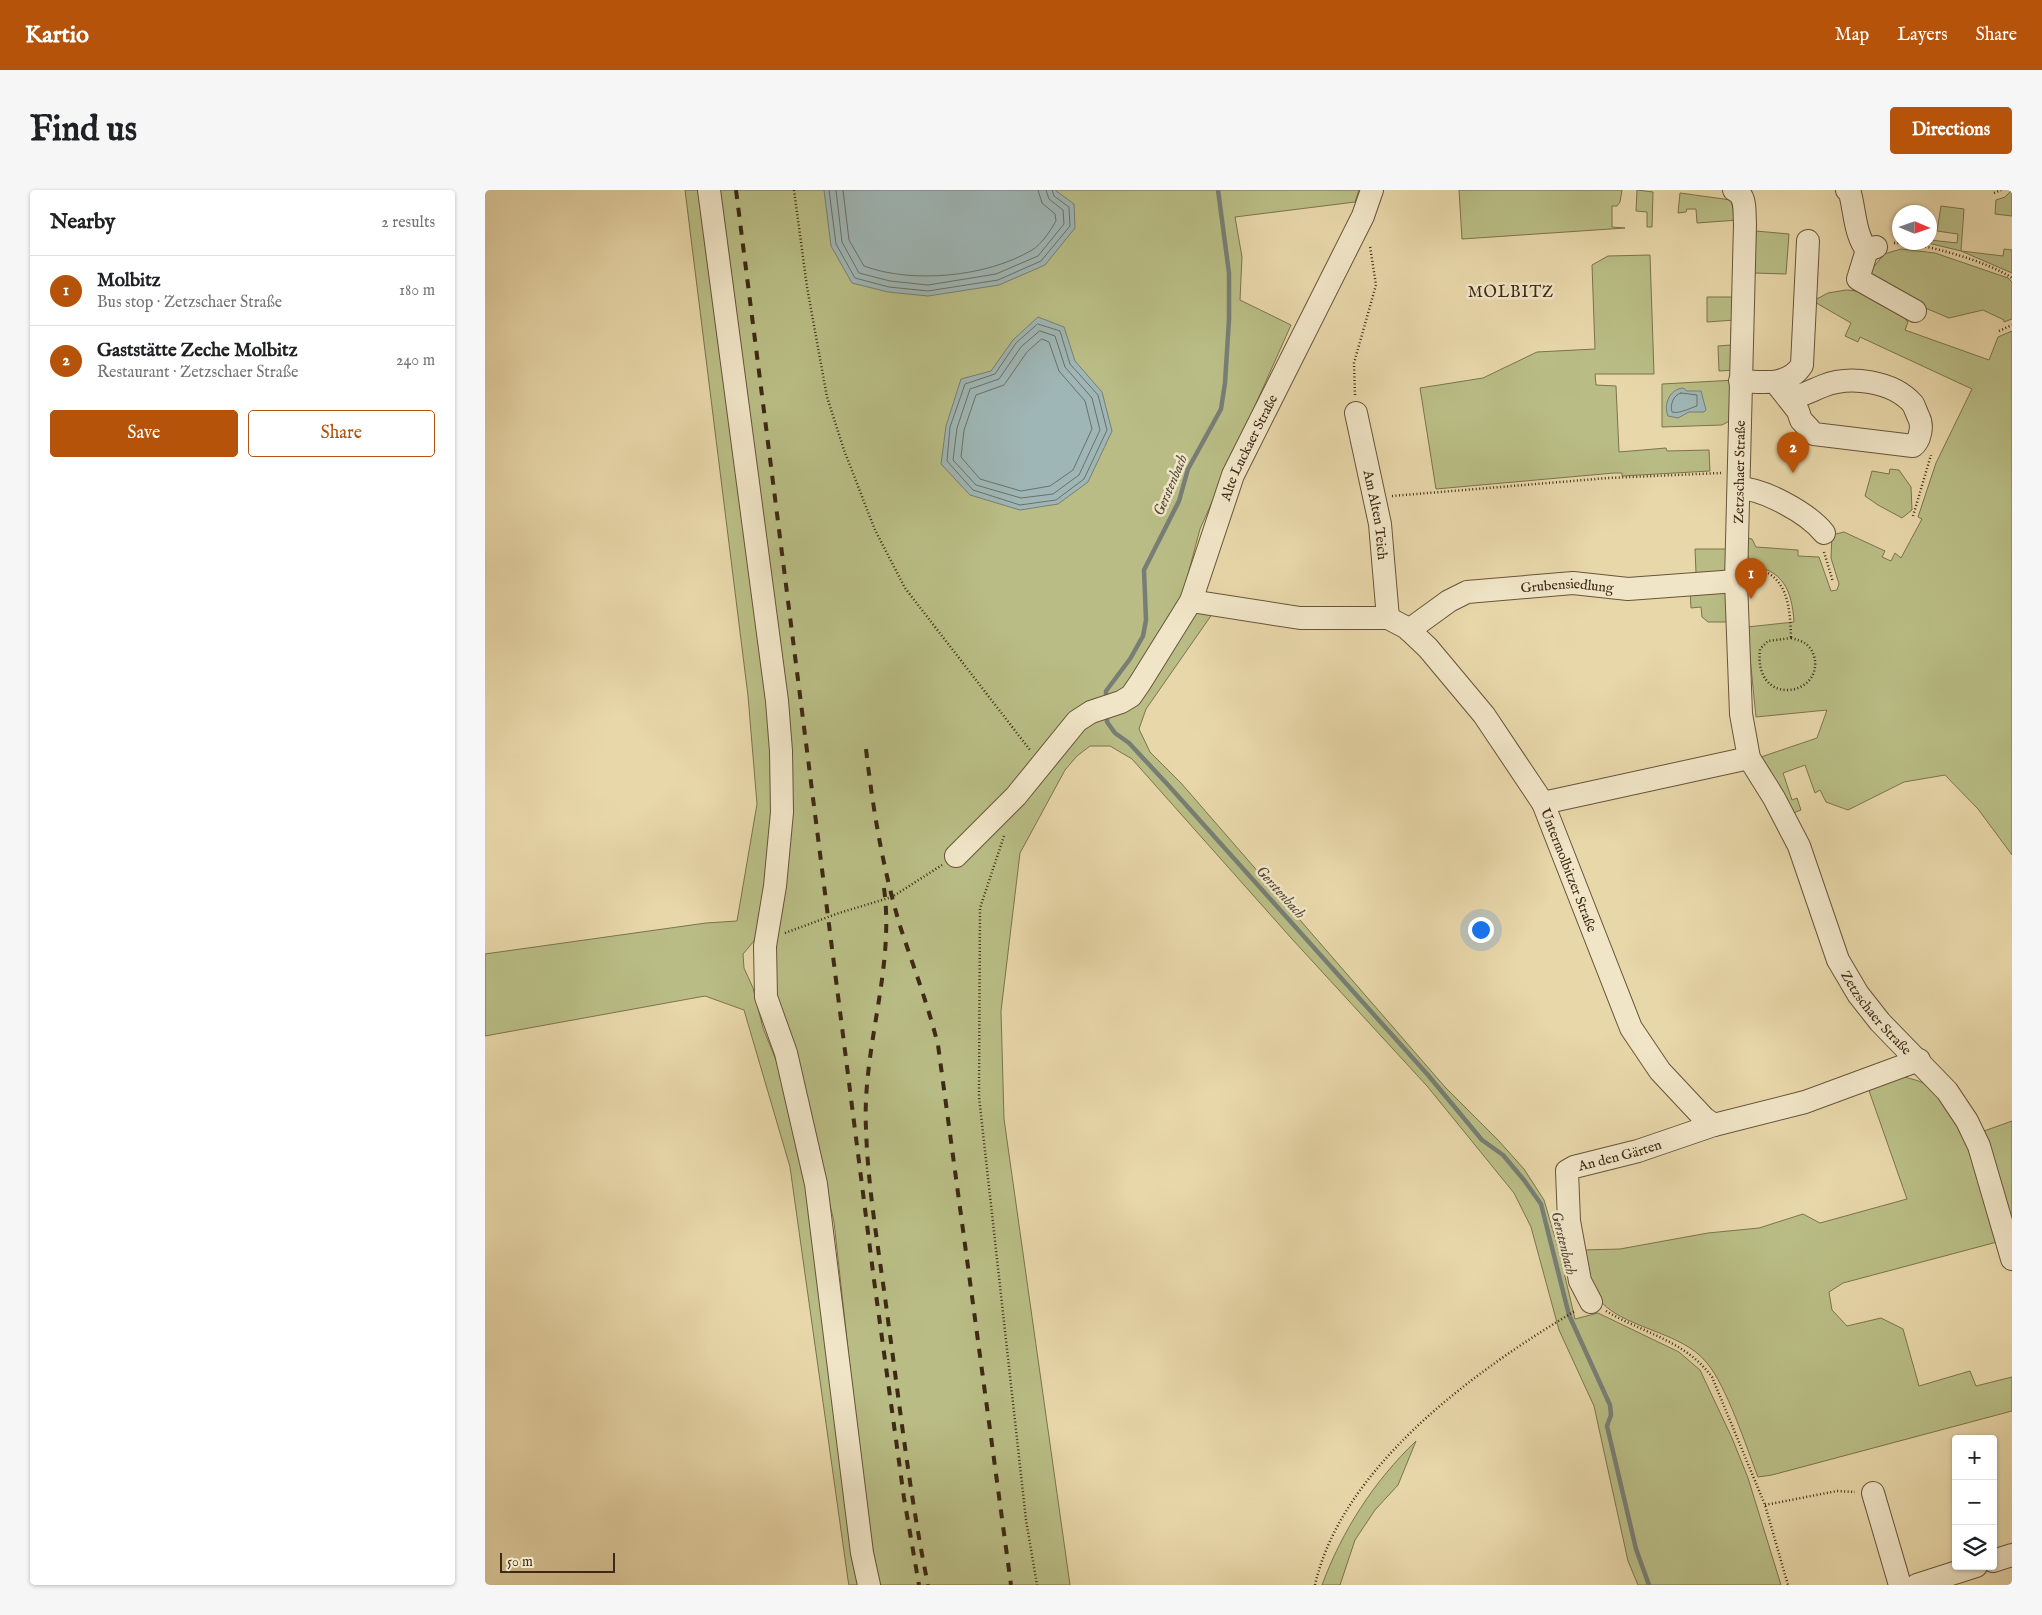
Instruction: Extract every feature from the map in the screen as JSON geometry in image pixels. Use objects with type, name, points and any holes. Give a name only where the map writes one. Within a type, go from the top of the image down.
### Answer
[{"type":"street","points":[[709,190],[777,701],[781,751],[782,812],[775,886],[766,940],[766,997],[785,1053],[816,1184],[862,1552],[869,1585]]},
{"type":"street","name":"Alte Luckaer Straße","points":[[1047,758],[1077,722],[1091,712],[1121,702],[1131,696],[1191,601],[1233,475],[1363,216],[1372,190]]},
{"type":"street","points":[[1847,190],[1850,193],[1858,231],[1872,249],[1858,279],[1915,311]]},
{"type":"street","name":"Zetzschaer Straße","points":[[1743,193],[1736,574],[1741,704],[1749,758],[1775,798],[1799,846],[1838,960],[1859,994],[1880,1022],[1919,1060],[1947,1091],[1967,1121],[1979,1146],[2012,1259]]},
{"type":"street","points":[[1781,390],[1802,365],[1808,241]]},
{"type":"street","points":[[1741,381],[1808,394],[1823,386],[1841,382],[1876,384],[1893,389],[1913,405],[1921,423],[1918,442],[1913,446],[1896,446],[1815,434],[1801,420],[1798,411],[1781,390]]},
{"type":"street","name":"Am Alten Teich","points":[[1356,412],[1379,524],[1388,618]]},
{"type":"street","points":[[1739,480],[1817,524],[1824,533]]},
{"type":"street","name":"Grubensiedlung","points":[[1409,630],[1449,601],[1467,592],[1573,583],[1628,589],[1736,574]]},
{"type":"street","name":"Untermolbitzer Straße","points":[[1191,601],[1300,618],[1388,618],[1409,630],[1428,648],[1484,715],[1543,803],[1631,1028],[1660,1071],[1704,1118],[1714,1125]]},
{"type":"street","points":[[956,856],[1016,796],[1047,758]]},
{"type":"street","points":[[1543,803],[1749,758]]},
{"type":"street","points":[[1714,1125],[1805,1102],[1919,1060]]},
{"type":"street","name":"An den Gärten","points":[[1584,1306],[1569,1221],[1567,1171],[1574,1167],[1681,1138],[1714,1125]]},
{"type":"street","points":[[1873,1495],[1901,1585]]},
{"type":"street","points":[[1997,1560],[2012,1555]]},
{"type":"street","points":[[1917,1585],[1964,1570]]},
{"type":"path","points":[[794,190],[807,287],[827,396],[844,450],[875,530],[905,588],[1027,749],[1047,758]]},
{"type":"path","points":[[1994,193],[2001,190]]},
{"type":"path","points":[[1872,249],[1897,243],[1919,245],[1966,259],[2012,278]]},
{"type":"path","points":[[1356,412],[1354,362],[1375,285],[1370,245]]},
{"type":"path","points":[[1999,332],[2012,325]]},
{"type":"path","points":[[1374,500],[1384,497],[1608,478],[1739,480]]},
{"type":"path","points":[[1913,516],[1923,486]]},
{"type":"path","points":[[1824,533],[1824,552],[1833,582]]},
{"type":"path","points":[[1736,574],[1757,569],[1768,572],[1781,584],[1787,596],[1791,638]]},
{"type":"path","points":[[1791,638],[1803,641],[1812,648],[1815,667],[1813,676],[1793,690],[1775,689],[1768,685],[1761,668],[1760,649],[1768,641],[1791,638]]},
{"type":"path","points":[[1006,827],[980,908],[979,1097],[1026,1520],[1037,1585]]},
{"type":"path","points":[[766,940],[839,912],[892,897],[956,856]]},
{"type":"path","points":[[1315,1585],[1320,1563],[1336,1532],[1372,1474],[1423,1422],[1475,1377],[1519,1345],[1584,1306],[1656,1335],[1701,1362],[1712,1378],[1765,1505],[1788,1585]]},
{"type":"path","points":[[1765,1505],[1837,1490],[1852,1491],[1863,1496],[1873,1495]]},
{"type":"green space","points":[[685,190],[702,190],[771,714],[774,834],[758,928],[754,941],[743,954],[744,968],[753,988],[763,1028],[780,1070],[802,1145],[862,1585],[849,1585],[848,1580],[790,1167],[744,1010],[705,996],[485,1036],[485,954],[706,923],[737,921],[757,804],[748,696]]},
{"type":"green space","points":[[717,190],[1359,190],[1355,202],[1235,217],[1242,257],[1240,300],[1291,325],[1200,529],[1182,597],[1215,610],[1146,709],[1139,729],[1150,752],[1181,783],[1445,1087],[1524,1169],[1544,1200],[1559,1251],[1575,1319],[1598,1313],[1679,1352],[1700,1370],[1732,1438],[1748,1478],[1781,1585],[1638,1585],[1628,1561],[1594,1406],[1559,1330],[1531,1227],[1514,1193],[1427,1086],[1292,939],[1132,759],[1110,746],[1090,746],[1077,756],[1065,770],[1020,853],[1001,1011],[1004,1119],[1070,1585],[879,1585],[865,1503],[834,1222],[817,1148],[772,1006],[769,962],[791,795]]},
{"type":"green space","points":[[1459,190],[1622,190],[1620,202],[1617,206],[1612,206],[1612,227],[1625,228],[1462,239]]},
{"type":"green space","points":[[1637,190],[1653,192],[1652,227],[1647,227],[1647,212],[1636,211]]},
{"type":"green space","points":[[2012,190],[2012,216],[1995,214],[1996,200],[2005,197]]},
{"type":"green space","points":[[1680,193],[1731,200],[1738,220],[1697,223],[1696,209],[1687,209],[1686,212],[1678,213]]},
{"type":"green space","points":[[1941,206],[1964,209],[1961,251],[1937,245],[1937,241],[1957,243],[1958,234],[1937,231]]},
{"type":"green space","points":[[1756,231],[1789,234],[1786,274],[1754,273]]},
{"type":"green space","points":[[2004,249],[2012,250],[2012,273],[1961,251],[2003,256]]},
{"type":"green space","points":[[1898,250],[1935,253],[2008,278],[2012,282],[2012,319],[2004,322],[2004,320],[1983,310],[1949,318],[1916,304],[1869,273],[1884,254]]},
{"type":"green space","points":[[1650,255],[1654,374],[1595,374],[1596,385],[1616,386],[1619,452],[1666,448],[1667,451],[1709,450],[1710,471],[1622,476],[1622,473],[1614,473],[1436,489],[1420,388],[1483,378],[1537,352],[1595,349],[1592,265],[1608,256]]},
{"type":"green space","points":[[1846,290],[1873,296],[1888,304],[1908,322],[1905,330],[1989,360],[1998,337],[2012,331],[2012,855],[1978,809],[1945,775],[1904,782],[1848,810],[1826,802],[1820,790],[1815,793],[1805,765],[1783,773],[1792,800],[1797,798],[1801,810],[1791,814],[1761,757],[1817,738],[1827,710],[1756,717],[1747,627],[1794,622],[1791,600],[1783,583],[1770,571],[1748,565],[1747,538],[1752,539],[1756,547],[1798,550],[1798,556],[1819,557],[1831,591],[1837,590],[1839,584],[1831,558],[1832,535],[1844,532],[1885,551],[1882,557],[1891,561],[1895,553],[1901,558],[1922,519],[1918,517],[1936,463],[1972,389],[1860,337],[1858,342],[1845,336],[1851,323],[1813,301],[1828,293]]},
{"type":"green space","points":[[1707,297],[1736,297],[1735,320],[1707,322]]},
{"type":"green space","points":[[1731,328],[1735,329],[1736,370],[1719,371],[1718,346],[1731,345]]},
{"type":"green space","points":[[1736,380],[1735,418],[1722,425],[1662,427],[1662,384]]},
{"type":"green space","points":[[1890,469],[1899,470],[1911,487],[1912,510],[1902,518],[1865,496],[1872,471],[1889,474]]},
{"type":"green space","points":[[1695,549],[1730,549],[1728,571],[1696,573]]},
{"type":"green space","points":[[1723,588],[1729,594],[1729,622],[1708,622],[1702,617],[1701,607],[1691,608],[1690,590]]},
{"type":"green space","points":[[1905,1077],[1923,1083],[1938,1094],[1951,1111],[1962,1131],[1971,1154],[1997,1242],[1843,1283],[1829,1292],[1832,1310],[1847,1326],[1881,1318],[1903,1329],[1919,1386],[1970,1371],[1976,1386],[2012,1377],[2012,1411],[1772,1475],[1758,1477],[1729,1401],[1707,1363],[1696,1352],[1682,1343],[1620,1316],[1607,1308],[1597,1297],[1591,1286],[1583,1250],[1620,1249],[1708,1233],[1759,1228],[1803,1214],[1820,1223],[1907,1199],[1867,1085]]},
{"type":"green space","points":[[2012,1121],[2012,1228],[1984,1131]]},
{"type":"green space","points":[[1416,1441],[1398,1485],[1375,1510],[1355,1540],[1340,1585],[1322,1585],[1349,1526],[1386,1473]]},
{"type":"water","points":[[824,190],[1055,190],[1074,204],[1075,228],[1045,265],[999,285],[928,296],[888,292],[852,283],[831,246]]},
{"type":"water","points":[[1038,317],[1064,327],[1075,361],[1102,392],[1112,431],[1088,482],[1058,504],[1020,510],[970,495],[941,464],[946,426],[961,379],[991,371],[1013,340]]},
{"type":"water","points":[[1683,388],[1687,391],[1701,391],[1706,410],[1704,412],[1689,412],[1678,418],[1668,416],[1666,407],[1671,394]]},
{"type":"waterway","name":"Gerstenbach","points":[[1106,700],[1106,691],[1130,659],[1143,636],[1146,620],[1144,570],[1179,501],[1188,469],[1221,409],[1225,383],[1229,319],[1229,273],[1218,190]]},
{"type":"waterway","name":"Gerstenbach","points":[[1107,715],[1107,722],[1115,733],[1129,743],[1169,786],[1428,1075],[1482,1140],[1503,1155],[1541,1204],[1569,1315],[1610,1405],[1611,1415],[1607,1426],[1636,1549],[1649,1585]]},
{"type":"railway","points":[[736,190],[874,1280],[904,1498],[919,1585]]},
{"type":"railway","points":[[866,749],[875,817],[889,885],[938,1045],[1011,1585]]},
{"type":"railway","points":[[884,888],[885,949],[866,1098],[867,1153],[906,1452],[928,1585]]},
{"type":"place","name":"Gaststätte Zeche Molbitz","points":[[1793,473]]},
{"type":"place","name":"Molbitz","points":[[1751,599]]},
{"type":"district","name":"MOLBITZ","points":[[1511,291]]}]
